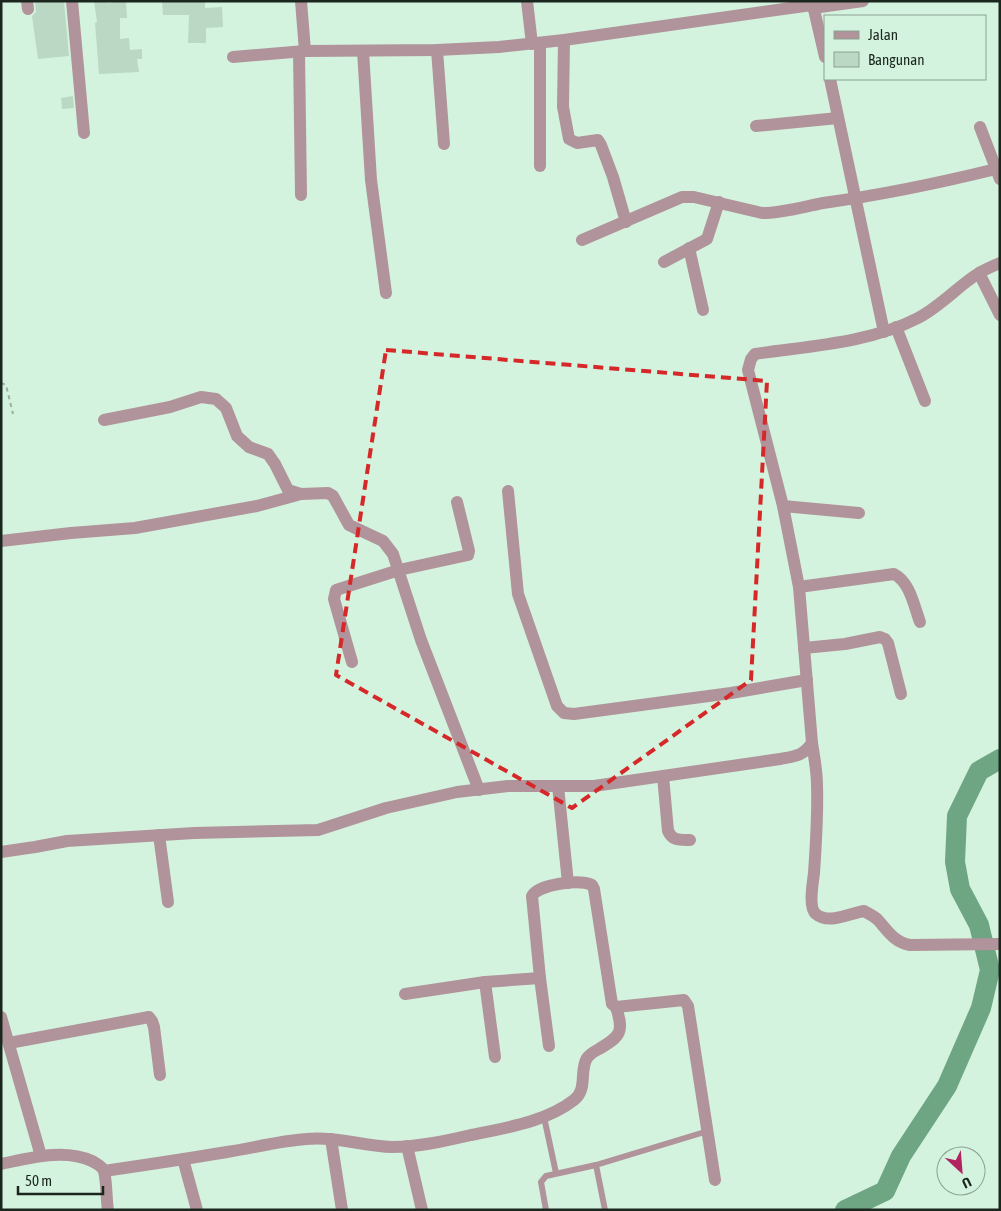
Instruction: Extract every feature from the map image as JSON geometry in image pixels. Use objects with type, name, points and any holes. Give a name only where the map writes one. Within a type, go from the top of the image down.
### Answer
[{"type":"street","points":[[72,1],[84,132]]},
{"type":"street","points":[[301,1],[301,195]]},
{"type":"street","points":[[527,1],[536,43],[540,166]]},
{"type":"street","points":[[233,57],[302,52],[437,50],[536,43],[812,5],[863,1]]},
{"type":"street","points":[[812,5],[824,53]]},
{"type":"street","points":[[564,40],[563,107],[568,139],[576,142],[598,140],[613,177],[626,222]]},
{"type":"street","points":[[437,50],[444,144]]},
{"type":"street","points":[[363,51],[370,172],[386,293]]},
{"type":"street","points":[[830,80],[856,199],[890,329],[925,401]]},
{"type":"street","points":[[756,126],[838,118]]},
{"type":"street","points":[[582,240],[682,197],[694,197],[768,213],[998,174],[980,127]]},
{"type":"street","points":[[664,262],[706,239],[709,235],[719,202]]},
{"type":"street","points":[[690,248],[703,310]]},
{"type":"street","points":[[1000,263],[978,273],[941,304],[918,318],[862,338],[755,354],[751,359],[748,370],[783,506],[800,587],[812,743],[817,783],[812,908],[816,914],[835,918],[864,911],[876,918],[902,944],[945,946],[1000,944]]},
{"type":"street","points":[[978,273],[1000,315]]},
{"type":"street","points":[[104,420],[170,407],[201,397],[216,399],[226,408],[237,436],[243,443],[268,454],[288,490],[300,494]]},
{"type":"street","points":[[508,491],[518,594],[556,706],[564,713],[574,714],[731,693],[807,680]]},
{"type":"street","points":[[1,541],[135,528],[257,506],[300,494],[328,493],[333,496],[348,525],[383,541],[389,547],[421,640],[479,790]]},
{"type":"street","points":[[352,662],[334,599],[336,590],[398,570],[468,555],[469,551],[457,502]]},
{"type":"street","points":[[783,506],[859,513]]},
{"type":"street","points":[[800,587],[894,574],[900,577],[907,588],[920,622]]},
{"type":"street","points":[[804,648],[845,644],[880,637],[885,639],[888,643],[901,694]]},
{"type":"street","points":[[1,852],[35,848],[67,841],[159,835],[318,830],[386,808],[457,792],[508,786],[594,786],[796,756],[806,752],[812,743]]},
{"type":"street","points":[[663,776],[668,831],[671,837],[676,840],[690,840]]},
{"type":"street","points":[[558,786],[568,883]]},
{"type":"street","points":[[159,835],[168,902]]},
{"type":"street","points":[[104,1170],[306,1139],[331,1139],[391,1147],[406,1146],[448,1140],[494,1130],[544,1116],[560,1109],[576,1098],[582,1090],[586,1060],[591,1054],[610,1043],[621,1030],[616,1007],[612,1004],[592,885],[583,882],[542,888],[535,891],[532,896],[549,1046]]},
{"type":"street","points":[[404,994],[485,982],[540,978]]},
{"type":"street","points":[[485,982],[495,1057]]},
{"type":"street","points":[[616,1007],[684,1000],[687,1002],[715,1180]]},
{"type":"street","points":[[1,1016],[42,1156]]},
{"type":"street","points":[[9,1043],[149,1017],[154,1027],[160,1075]]},
{"type":"street","points":[[331,1139],[342,1210]]},
{"type":"street","points":[[406,1146],[422,1210]]},
{"type":"street","points":[[1,1164],[42,1156],[64,1155],[88,1159],[104,1170],[108,1210]]},
{"type":"street","points":[[183,1159],[197,1210]]},
{"type":"lane","points":[[544,1116],[556,1173]]},
{"type":"lane","points":[[546,1210],[541,1182],[546,1176],[596,1164],[708,1131]]},
{"type":"lane","points":[[596,1164],[604,1210]]},
{"type":"path","points":[[1,383],[6,384],[13,414]]},
{"type":"highlighted area","points":[[386,350],[767,381],[751,680],[572,808],[336,675]]},
{"type":"building","points":[[35,1],[64,1],[69,56],[38,59],[32,16],[36,12]]},
{"type":"building","points":[[94,1],[106,1],[107,3],[126,1],[127,18],[120,18],[120,39],[129,38],[130,50],[142,49],[142,59],[137,59],[139,72],[99,74],[95,23],[97,22]]},
{"type":"building","points":[[162,1],[205,1],[205,8],[222,7],[223,27],[206,28],[206,43],[188,43],[189,15],[163,15]]},
{"type":"building","points":[[73,96],[74,108],[62,109],[61,98]]},
{"type":"waterway","points":[[845,1210],[885,1191],[901,1156],[947,1086],[981,1008],[990,970],[979,925],[960,889],[955,862],[957,816],[979,771],[1000,759]]}]
